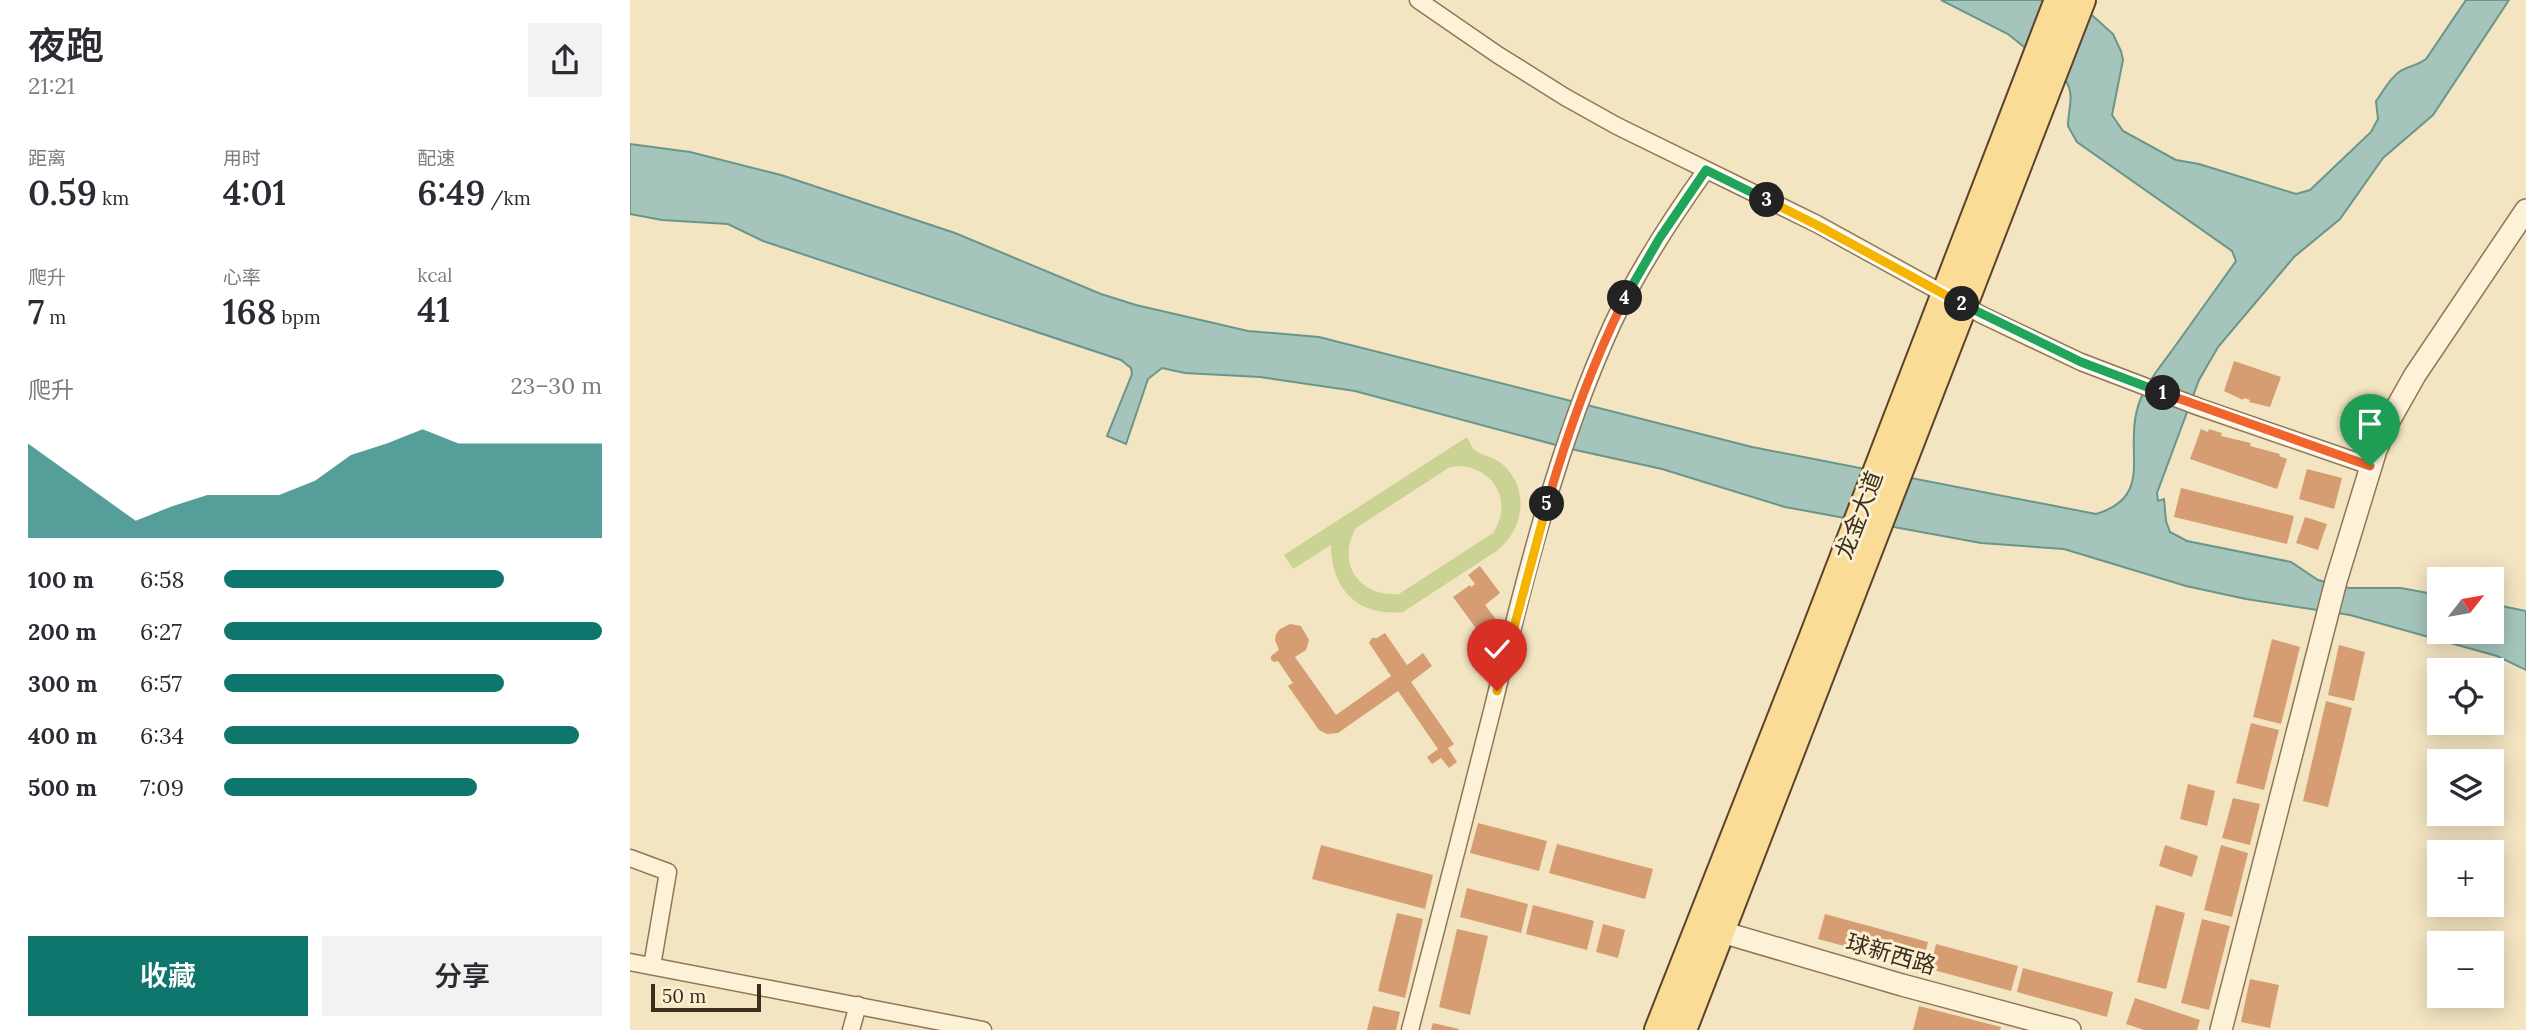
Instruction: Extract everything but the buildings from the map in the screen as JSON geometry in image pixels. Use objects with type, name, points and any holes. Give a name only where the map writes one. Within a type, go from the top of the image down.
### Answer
[{"type":"main road","name":"龙金大道","points":[[2042,73],[2058,0]]},
{"type":"main road","name":"龙金大道","points":[[1658,1030],[1711,928],[2042,73],[2082,0]]},
{"type":"main road","name":"龙金大道","points":[[1684,1030],[1711,928]]},
{"type":"street","points":[[1418,0],[1497,55],[1565,97],[1817,225],[1954,300],[2081,362],[2199,407],[2370,466]]},
{"type":"street","points":[[1410,1030],[1517,612],[1561,454],[1614,321],[1631,286],[1706,170]]},
{"type":"street","points":[[2221,1030],[2336,581],[2370,466],[2401,397],[2526,210]]},
{"type":"street","points":[[630,858],[668,872],[652,967]]},
{"type":"street","name":"球新西路","points":[[1711,928],[1902,985],[2070,1030]]},
{"type":"street","points":[[630,962],[983,1030]]},
{"type":"street","points":[[851,1030],[858,1005]]},
{"type":"green space","points":[[1467,437],[1475,450],[1501,463],[1517,484],[1520,495],[1518,519],[1507,541],[1498,550],[1403,612],[1372,610],[1350,596],[1336,574],[1331,545],[1293,569],[1284,555]],"holes":[[[1450,467],[1473,469],[1492,481],[1498,489],[1501,510],[1493,533],[1399,594],[1373,590],[1363,584],[1350,565],[1350,541],[1356,528]]]},
{"type":"water","points":[[1941,0],[2063,0],[2093,16],[2113,34],[2121,51],[2123,60],[2112,115],[2123,131],[2176,160],[2199,164],[2296,194],[2310,190],[2371,132],[2378,119],[2376,101],[2386,86],[2399,72],[2426,59],[2466,0],[2509,0],[2433,115],[2383,158],[2340,219],[2294,257],[2218,347],[2199,380],[2157,493],[2158,501],[2164,499],[2170,532],[2187,541],[2291,562],[2318,580],[2349,588],[2401,588],[2427,593],[2427,636],[2350,615],[2246,599],[2186,586],[2064,549],[1981,543],[1785,507],[1662,469],[1571,449],[1355,391],[1260,377],[1185,373],[1162,368],[1148,379],[1126,444],[1107,436],[1132,374],[1131,368],[1121,360],[763,241],[728,224],[662,220],[630,214],[630,144],[690,152],[781,175],[955,233],[1101,294],[1136,305],[1248,331],[1319,337],[1752,447],[2096,514],[2114,506],[2125,496],[2131,485],[2134,471],[2134,426],[2139,402],[2147,386],[2236,261],[2232,251],[2077,142],[2068,126],[2071,97],[2066,81],[2008,34]]},
{"type":"water","points":[[2504,606],[2526,611],[2526,670],[2497,656],[2454,644],[2504,644]]},
{"type":"route","points":[[1497,691],[1561,454],[1598,358],[1631,286],[1706,170],[1817,225],[1982,315],[2081,362],[2199,407],[2370,466]]}]
